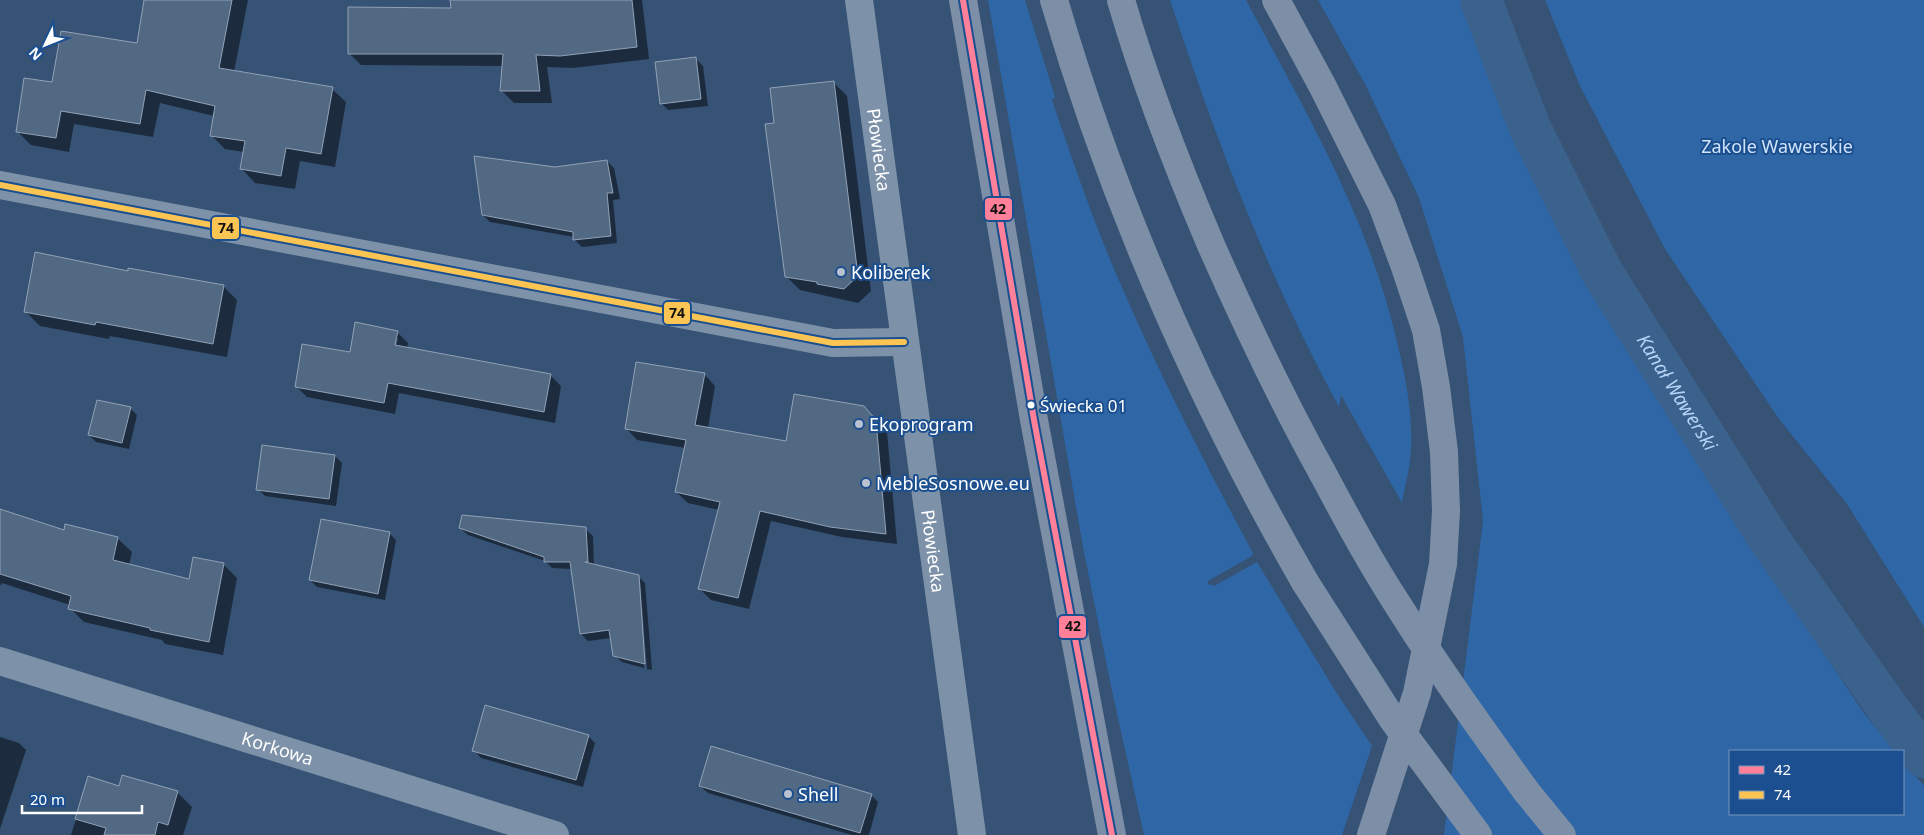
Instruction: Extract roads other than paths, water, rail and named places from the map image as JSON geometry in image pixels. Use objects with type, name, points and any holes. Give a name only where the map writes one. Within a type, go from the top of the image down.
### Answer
[{"type":"main road","points":[[963,0],[1034,420],[1112,835]]},
{"type":"main road","points":[[1054,0],[1089,114],[1161,300],[1202,389],[1252,487],[1305,582],[1394,720],[1478,835]]},
{"type":"main road","points":[[1121,0],[1156,105],[1192,199],[1247,326],[1289,411],[1360,543],[1398,606],[1526,791],[1562,835]]},
{"type":"main road","points":[[1276,0],[1323,86],[1382,205],[1405,266],[1426,330],[1444,452],[1446,511],[1443,564],[1417,693],[1371,835]]},
{"type":"street","name":"Płowiecka","points":[[859,0],[972,835]]},
{"type":"street","points":[[0,185],[833,344],[904,342]]},
{"type":"street","name":"Korkowa","points":[[0,661],[556,835]]},
{"type":"waterway","name":"Kanał Wawerski","points":[[1481,0],[1530,128],[1602,272],[1769,539],[1924,757]]},
{"type":"place","name":"Koliberek","points":[[841,272]]},
{"type":"place","name":"Świecka 01","points":[[1031,405]]},
{"type":"place","name":"Ekoprogram","points":[[859,424]]},
{"type":"place","name":"MebleSosnowe.eu","points":[[866,483]]},
{"type":"place","name":"Shell","points":[[788,794]]},
{"type":"park label","name":"Zakole Wawerskie","points":[[1777,146]]}]
